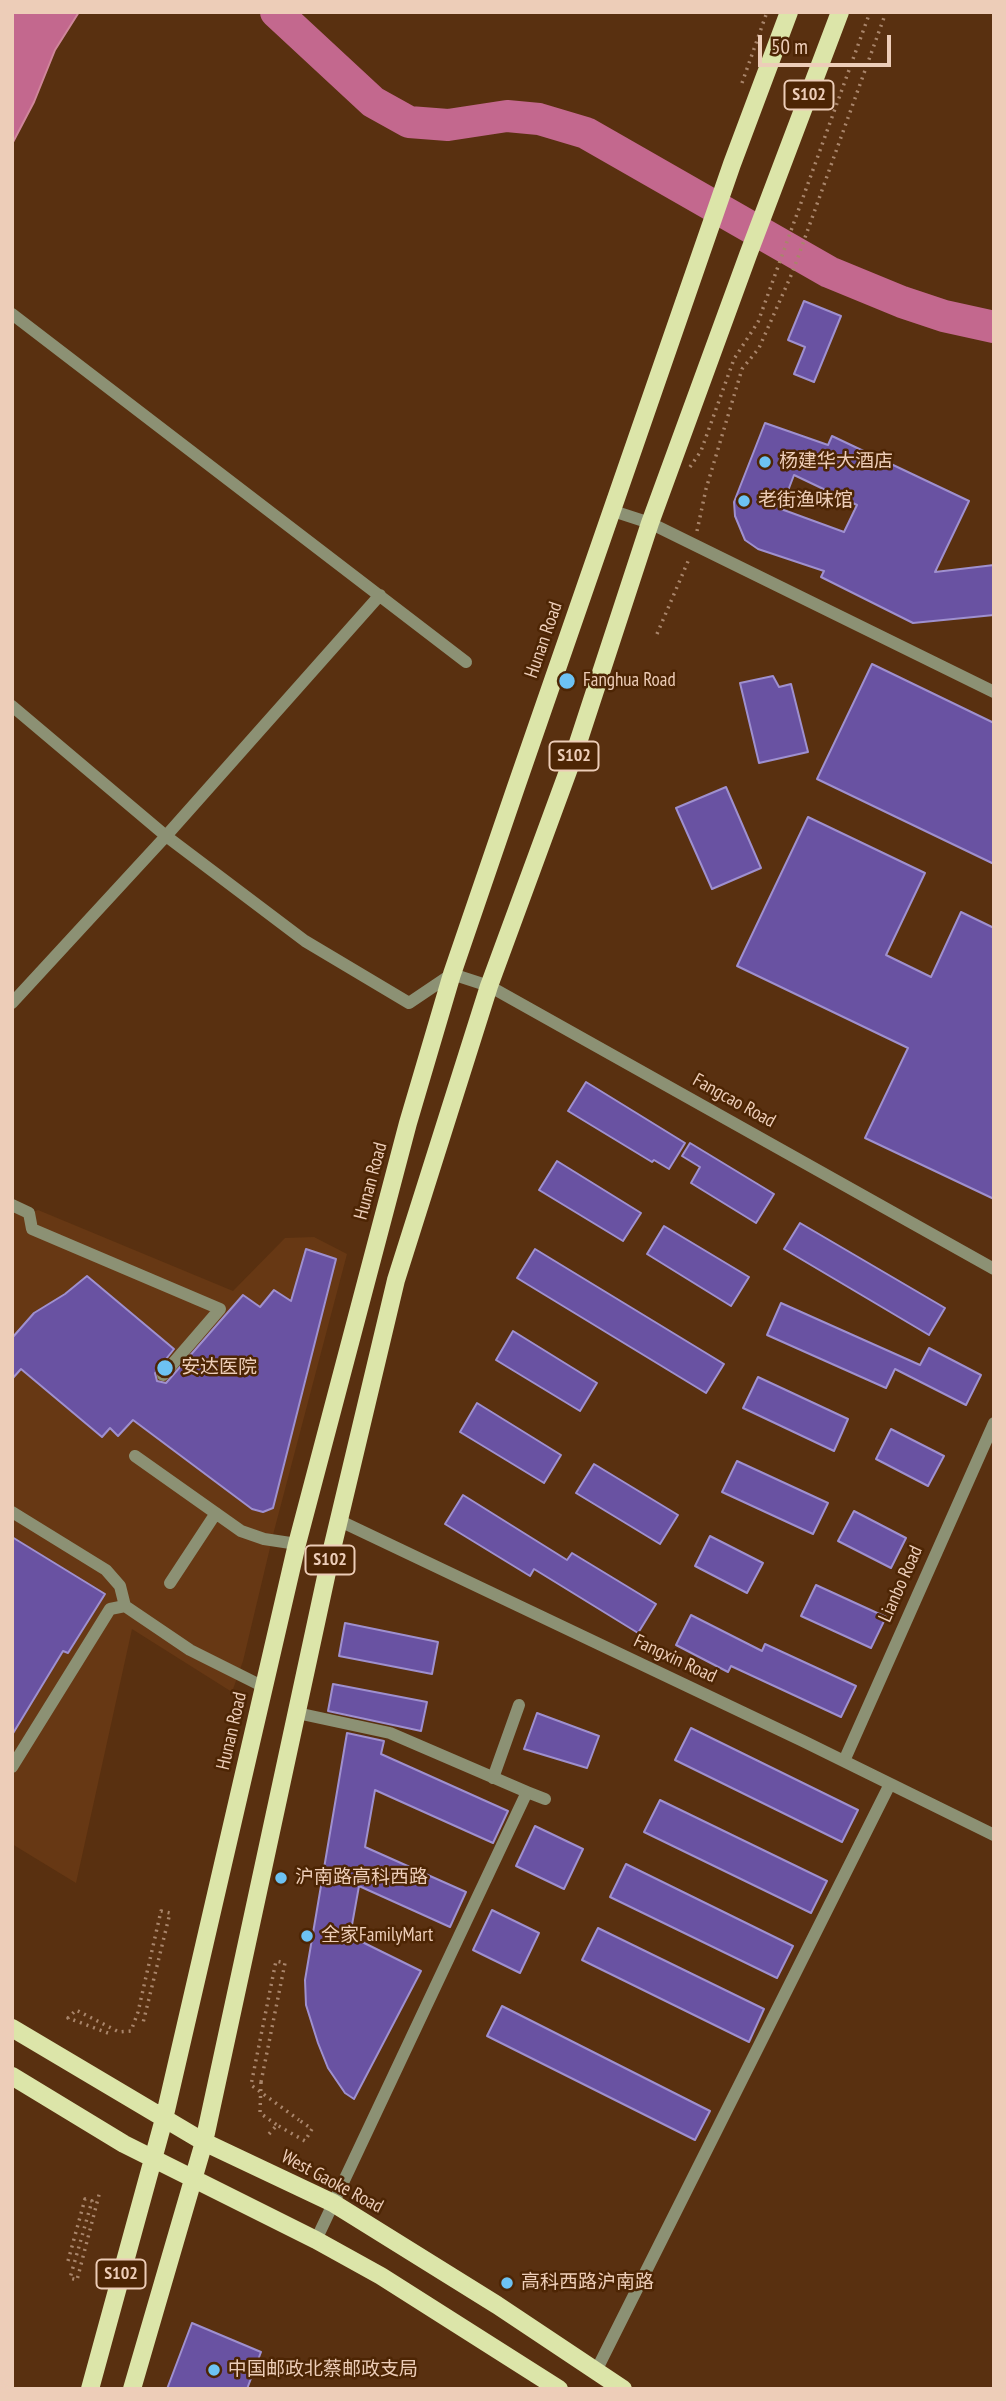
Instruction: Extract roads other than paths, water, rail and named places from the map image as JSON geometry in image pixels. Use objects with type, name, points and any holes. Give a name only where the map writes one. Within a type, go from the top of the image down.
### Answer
[{"type":"main road","name":"Hunan Road","points":[[90,2389],[164,2119],[297,1544],[408,1123],[452,974],[610,510],[732,164],[789,12]]},
{"type":"main road","name":"S102","points":[[131,2389],[204,2142],[338,1520],[396,1280],[489,986],[574,755],[650,523],[840,12]]},
{"type":"main road","name":"West Gaoke Road","points":[[12,2028],[204,2142],[333,2203],[497,2305],[623,2389]]},
{"type":"main road","points":[[12,2076],[124,2144],[316,2239],[381,2276],[559,2389]]},
{"type":"street","points":[[12,314],[466,662]]},
{"type":"street","points":[[610,510],[650,523],[994,692]]},
{"type":"street","points":[[12,1003],[166,836],[380,595]]},
{"type":"street","points":[[12,706],[166,836],[305,941],[409,1003],[452,974]]},
{"type":"street","name":"Fangcao Road","points":[[452,974],[489,986],[994,1269]]},
{"type":"street","points":[[12,1205],[29,1213],[32,1229],[220,1309],[163,1375]]},
{"type":"street","name":"Lianbo Road","points":[[844,1761],[994,1423]]},
{"type":"street","points":[[135,1456],[241,1531],[264,1539],[297,1544]]},
{"type":"street","points":[[12,1512],[106,1570],[120,1586],[125,1606]]},
{"type":"street","points":[[170,1583],[216,1513]]},
{"type":"street","name":"Fangxin Road","points":[[338,1520],[994,1835]]},
{"type":"street","points":[[12,1767],[110,1608],[125,1606],[190,1650],[264,1687]]},
{"type":"street","points":[[494,1778],[519,1706]]},
{"type":"street","points":[[297,1713],[390,1733],[545,1799]]},
{"type":"street","points":[[596,2371],[890,1784]]},
{"type":"street","points":[[316,2239],[527,1792]]},
{"type":"waterway","points":[[276,12],[373,102],[409,122],[448,125],[507,116],[539,119],[586,133],[829,272],[902,302],[944,316],[994,327]]},
{"type":"place","name":"杨建华大酒店","points":[[765,462]]},
{"type":"place","name":"老街渔味馆","points":[[744,501]]},
{"type":"place","name":"Fanghua Road","points":[[567,681]]},
{"type":"place","name":"安达医院","points":[[165,1368]]},
{"type":"place","name":"沪南路高科西路","points":[[281,1878]]},
{"type":"place","name":"全家FamilyMart","points":[[307,1936]]},
{"type":"place","name":"高科西路沪南路","points":[[507,2283]]},
{"type":"place","name":"中国邮政北蔡邮政支局","points":[[214,2370]]}]
